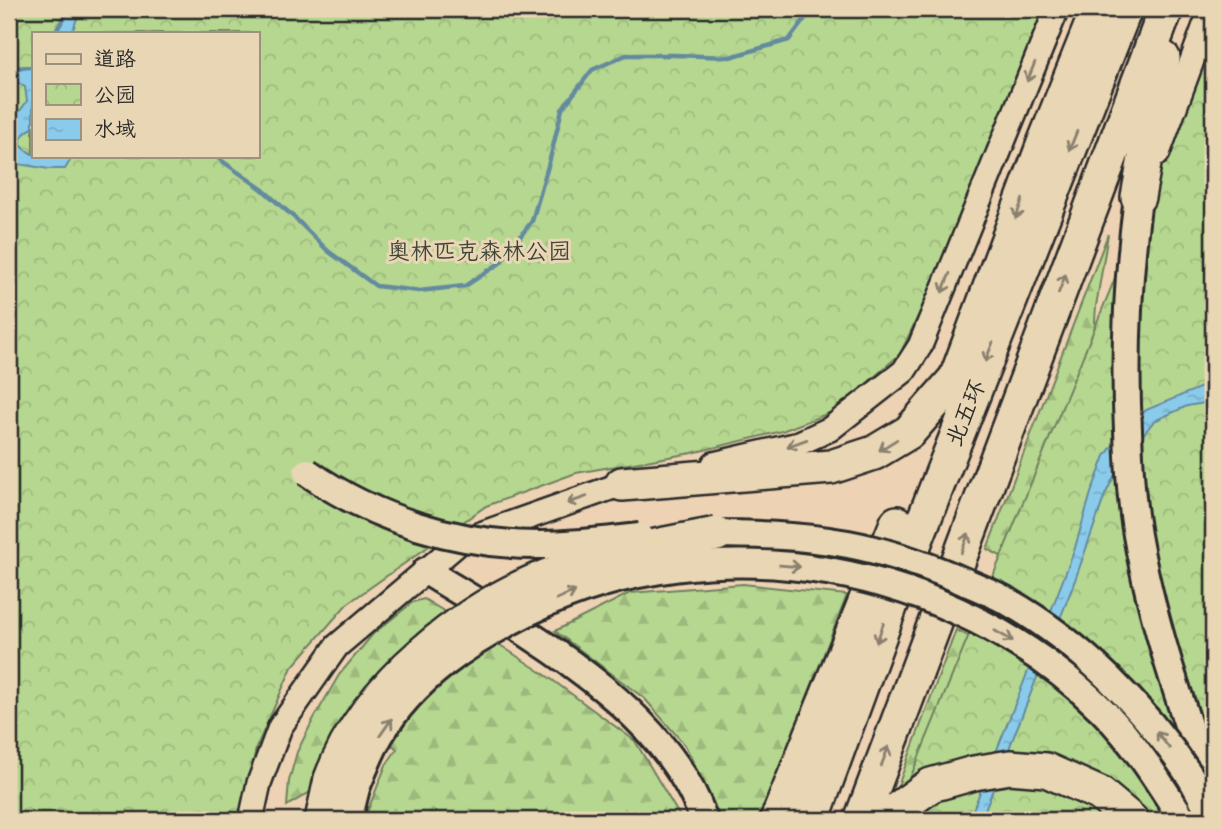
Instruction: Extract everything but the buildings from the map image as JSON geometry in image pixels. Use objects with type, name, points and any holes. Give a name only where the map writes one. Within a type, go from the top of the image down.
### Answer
[{"type":"highway","points":[[777,820],[956,378],[1043,146],[1098,9]]},
{"type":"highway","name":"北五环","points":[[812,820],[897,588],[1125,9]]},
{"type":"highway","name":"北五环","points":[[861,820],[1166,9]]},
{"type":"highway","points":[[1138,197],[1172,9]]},
{"type":"highway","points":[[622,484],[831,467],[874,453],[909,432],[956,378]]},
{"type":"highway","points":[[321,820],[344,784],[337,762],[361,720],[413,661],[442,636],[518,589],[559,572],[652,546],[717,534]]},
{"type":"highway","points":[[887,820],[931,785],[1010,767],[1046,769],[1101,794],[1131,820]]},
{"type":"main road","points":[[1138,197],[1130,253],[1126,386],[1129,475],[1136,533],[1183,710],[1213,800]]},
{"type":"main road","points":[[307,472],[346,497],[388,516],[431,530],[491,541],[558,545],[648,536],[766,535],[850,544],[915,561],[1007,601],[1067,642],[1134,703],[1185,769],[1213,818]]},
{"type":"main road","points":[[348,820],[344,784],[366,763],[380,734],[407,697],[439,668],[484,635],[565,595],[625,577],[679,567],[724,564],[828,570],[880,582],[963,614],[1025,648],[1102,710],[1129,741],[1183,820]]},
{"type":"main road","points":[[426,571],[541,642],[632,713],[668,752],[694,796],[704,820]]},
{"type":"street","points":[[251,820],[259,783],[279,727],[337,646],[461,541],[622,484],[795,445],[830,429],[904,370],[920,346],[1057,9]]},
{"type":"street","points":[[1138,197],[1154,163],[1211,9]]},
{"type":"green space","name":"奥林匹克森林公园","points":[[9,9],[1043,9],[933,285],[900,354],[837,410],[782,431],[692,453],[576,473],[486,506],[347,604],[292,667],[256,748],[242,820],[9,820]]},
{"type":"green space","points":[[1213,39],[1213,820],[893,820]]},
{"type":"green space","points":[[1108,234],[1096,306],[1090,394],[1028,570],[987,549]]},
{"type":"green space","points":[[743,584],[847,595],[759,820],[721,820],[685,745],[645,699],[555,631],[630,593]]},
{"type":"green space","points":[[424,599],[547,676],[635,741],[682,820],[364,820],[386,765],[397,749],[352,711],[315,789],[287,806],[289,781],[297,752],[339,675],[373,634],[413,602]]},
{"type":"green space","points":[[956,630],[1017,664],[893,799]]},
{"type":"water","points":[[69,9],[80,9],[72,32],[56,32]]},
{"type":"water","points":[[32,67],[32,129],[24,134],[20,144],[32,154],[32,158],[72,158],[65,169],[18,164],[9,173],[9,115],[20,111],[27,101],[25,87],[14,80],[9,81],[9,68]]},
{"type":"water","points":[[1211,383],[1213,405],[1204,403],[1187,406],[1154,421],[1120,464],[1105,495],[1074,583],[981,820],[969,820],[1074,551],[1105,456],[1119,437],[1146,410]]},
{"type":"waterway","points":[[56,32],[69,9]]},
{"type":"waterway","points":[[218,158],[262,189],[328,251],[376,286],[419,291],[465,286],[500,263],[532,221],[562,109],[592,70],[626,55],[730,57],[789,40],[812,9]]},
{"type":"waterway","points":[[9,68],[32,67]]}]
